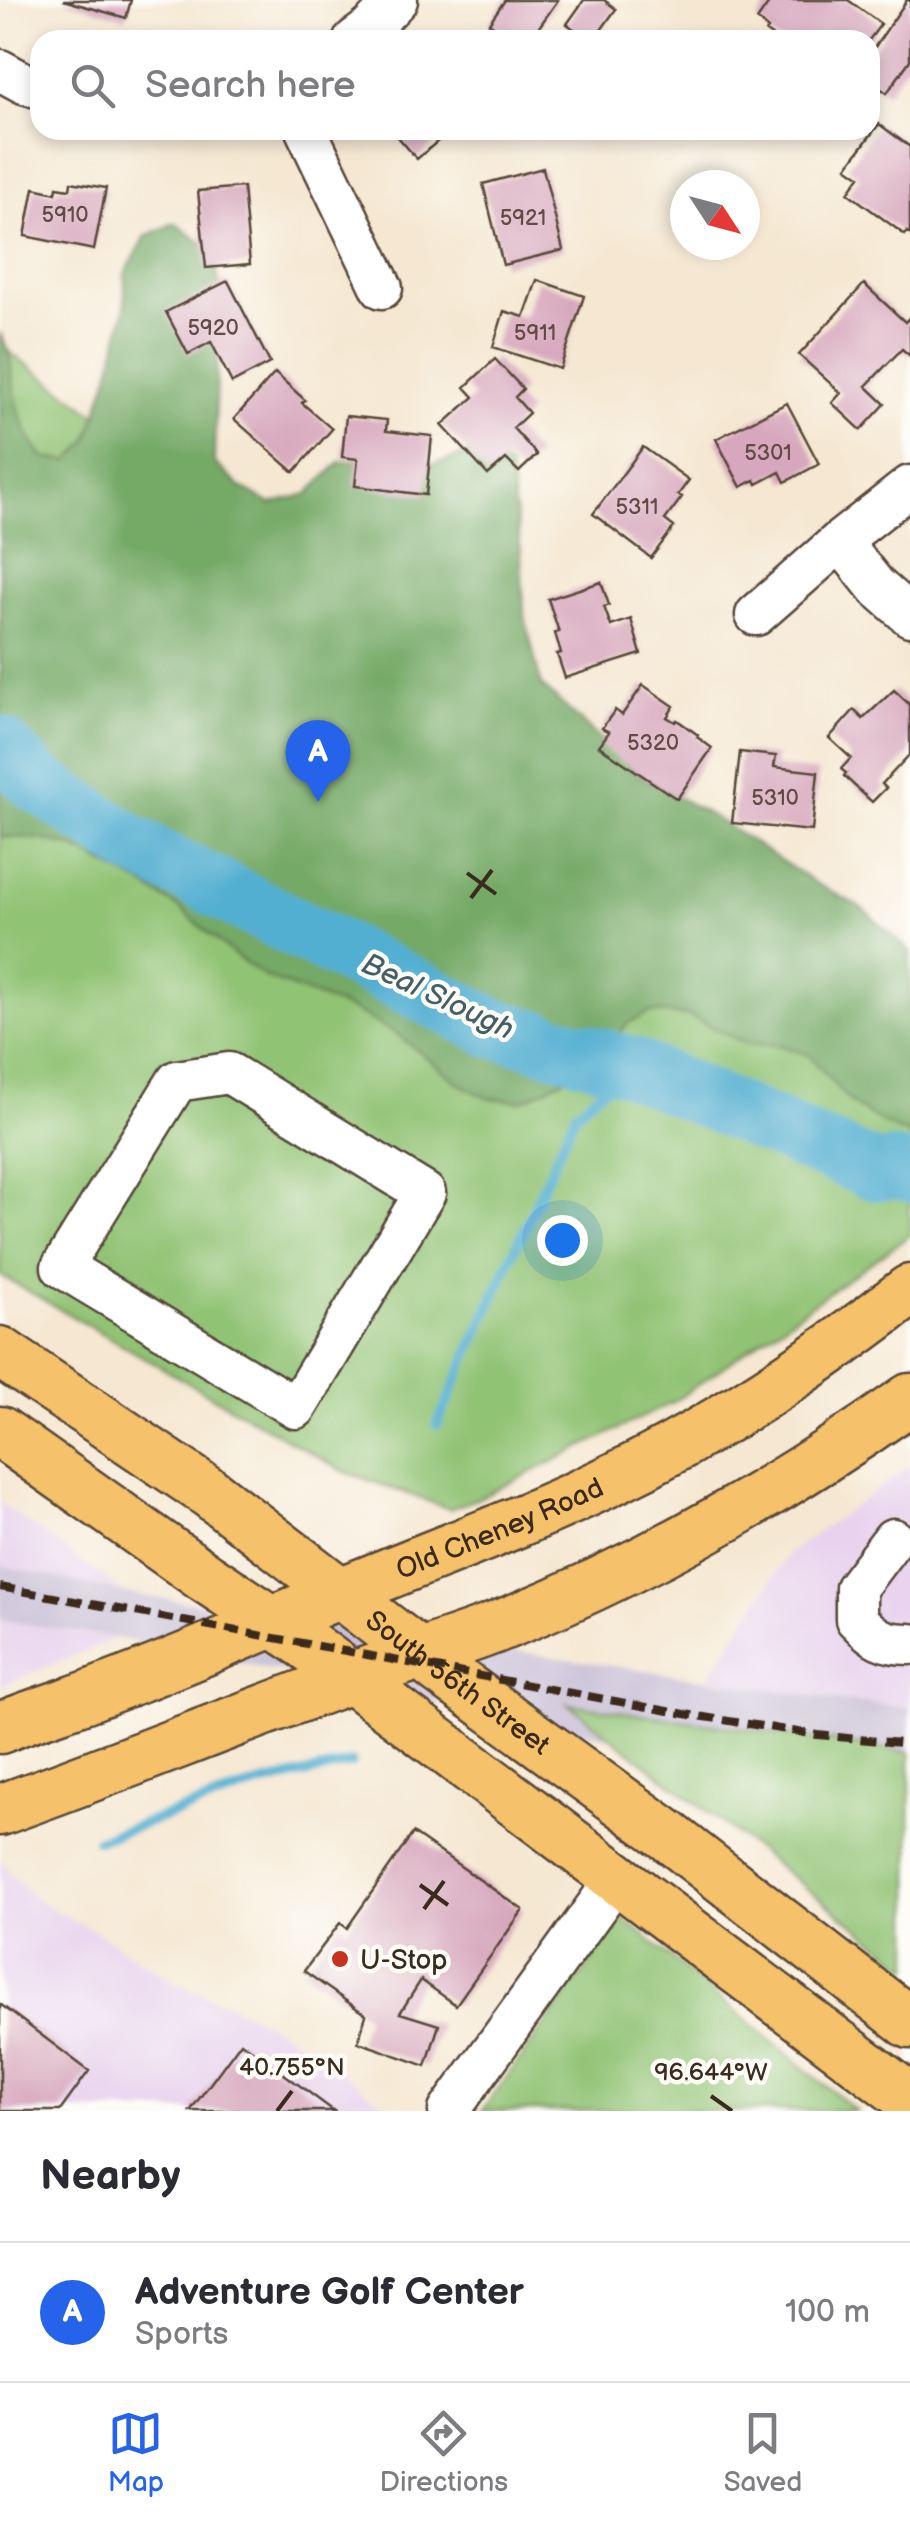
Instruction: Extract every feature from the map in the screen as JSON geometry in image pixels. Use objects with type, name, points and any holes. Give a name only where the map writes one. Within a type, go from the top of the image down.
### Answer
[{"type":"main road","name":"Old Cheney Road","points":[[0,1728],[106,1690],[527,1519],[641,1464],[749,1402],[838,1344],[910,1290]]},
{"type":"main road","name":"South 56th Street","points":[[0,1352],[210,1494],[419,1654],[666,1834],[910,2023]]},
{"type":"main road","points":[[0,1810],[350,1678],[492,1629],[580,1591],[688,1538],[791,1479],[910,1399]]},
{"type":"main road","points":[[0,1432],[308,1645],[910,2099]]},
{"type":"main road","points":[[0,1756],[40,1725],[106,1690]]},
{"type":"street","points":[[367,30],[397,0]]},
{"type":"street","points":[[0,70],[30,85]]},
{"type":"street","points":[[311,140],[382,288]]},
{"type":"street","points":[[756,615],[910,486]]},
{"type":"street","points":[[840,541],[876,586],[910,616]]},
{"type":"street","points":[[229,1073],[425,1193],[296,1408],[62,1267],[177,1081],[229,1073]]},
{"type":"street","points":[[893,1539],[856,1588],[856,1619],[872,1637],[910,1644]]},
{"type":"street","points":[[449,2111],[617,1878]]},
{"type":"shaded area","points":[[910,1466],[910,1708],[707,1680],[789,1553]]},
{"type":"shaded area","points":[[0,1503],[125,1593],[0,1565]]},
{"type":"shaded area","points":[[0,1565],[125,1593],[910,1708],[910,1798],[117,1638],[0,1620]]},
{"type":"shaded area","points":[[0,1620],[117,1638],[0,1686]]},
{"type":"shaded area","points":[[0,1859],[34,1897],[102,1935],[173,1982],[269,2024],[394,2111],[0,2111]]},
{"type":"green space","points":[[175,223],[210,249],[220,285],[214,462],[239,486],[271,504],[308,494],[340,462],[376,460],[401,474],[484,449],[509,468],[521,551],[524,612],[541,685],[643,778],[862,908],[910,951],[910,1134],[850,1102],[809,1055],[780,1045],[747,1044],[689,1016],[650,1012],[627,1024],[615,1040],[575,1073],[542,1091],[521,1101],[487,1098],[457,1082],[398,1035],[355,1011],[265,977],[182,910],[142,884],[70,846],[0,836],[0,334],[29,437],[44,458],[69,461],[88,440],[111,369],[125,308],[125,274],[146,236]]},
{"type":"green space","points":[[0,345],[910,1000],[910,1235],[673,1402],[450,1509],[343,1471],[0,1275]]},
{"type":"green space","points":[[568,1704],[910,1752],[910,1968]]},
{"type":"green space","points":[[623,1918],[856,2111],[482,2111]]},
{"type":"building","points":[[63,0],[131,0],[126,18]]},
{"type":"building","points":[[505,0],[558,0],[537,30],[498,30],[489,23]]},
{"type":"building","points":[[584,0],[604,0],[616,9],[601,30],[575,30],[567,24]]},
{"type":"building","points":[[771,0],[848,0],[881,24],[876,30],[767,30],[757,20]]},
{"type":"building","points":[[910,0],[910,60],[887,93],[880,88],[880,39]]},
{"type":"building","points":[[880,125],[910,147],[910,234],[905,235],[848,193],[860,176],[847,167],[867,140],[880,140]]},
{"type":"building","points":[[401,140],[439,140],[417,159]]},
{"type":"building","points":[[543,168],[563,250],[503,265],[483,184]]},
{"type":"building","points":[[71,182],[106,188],[94,250],[25,236],[34,188],[56,193],[57,187],[70,189]]},
{"type":"building","points":[[243,187],[250,264],[206,268],[198,191]]},
{"type":"building","points":[[537,280],[584,296],[560,369],[493,347],[504,311],[524,317]]},
{"type":"building","points":[[228,281],[270,363],[232,383],[211,342],[188,354],[166,312]]},
{"type":"building","points":[[864,284],[905,322],[910,317],[910,356],[902,349],[866,386],[885,404],[861,430],[832,403],[841,393],[799,355]]},
{"type":"building","points":[[495,359],[523,389],[515,397],[529,413],[513,428],[537,455],[519,472],[506,459],[488,475],[442,425],[474,397],[465,387]]},
{"type":"building","points":[[275,373],[332,429],[294,472],[234,419]]},
{"type":"building","points":[[787,403],[819,464],[785,482],[780,472],[741,487],[716,439]]},
{"type":"building","points":[[346,416],[387,420],[386,431],[432,436],[426,495],[355,486],[358,459],[342,457]]},
{"type":"building","points":[[643,447],[689,480],[665,520],[674,527],[651,558],[593,514]]},
{"type":"building","points":[[601,582],[611,626],[631,619],[641,654],[565,678],[557,654],[561,653],[555,633],[559,632],[548,599]]},
{"type":"building","points":[[643,685],[674,706],[667,717],[677,720],[712,748],[677,799],[599,746],[609,732],[602,728],[615,710],[622,715]]},
{"type":"building","points":[[894,690],[910,705],[910,754],[882,784],[886,788],[872,802],[844,776],[846,773],[841,769],[851,758],[829,738],[854,710],[863,719]]},
{"type":"building","points":[[740,752],[776,756],[774,767],[818,772],[812,831],[732,823]]},
{"type":"building","points":[[413,1833],[523,1910],[456,2005],[421,1980],[400,2013],[439,2025],[426,2066],[358,2042],[366,2015],[304,1971],[340,1923],[347,1928]]},
{"type":"building","points":[[0,2004],[89,2071],[60,2111],[0,2111]]},
{"type":"building","points":[[241,2042],[334,2111],[190,2111]]},
{"type":"waterway","name":"Beal Slough","points":[[0,746],[37,782],[132,845],[492,1027],[630,1066],[875,1171],[897,1169],[910,1173]]},
{"type":"waterway","points":[[437,1425],[576,1112],[630,1066]]},
{"type":"waterway","points":[[97,1840],[250,1787],[351,1763]]},
{"type":"railway","points":[[0,1587],[685,1714],[818,1735],[910,1744]]},
{"type":"place","name":"Adventure Golf Center","points":[[318,802]]},
{"type":"place","name":"U-Stop","points":[[340,1959]]}]
